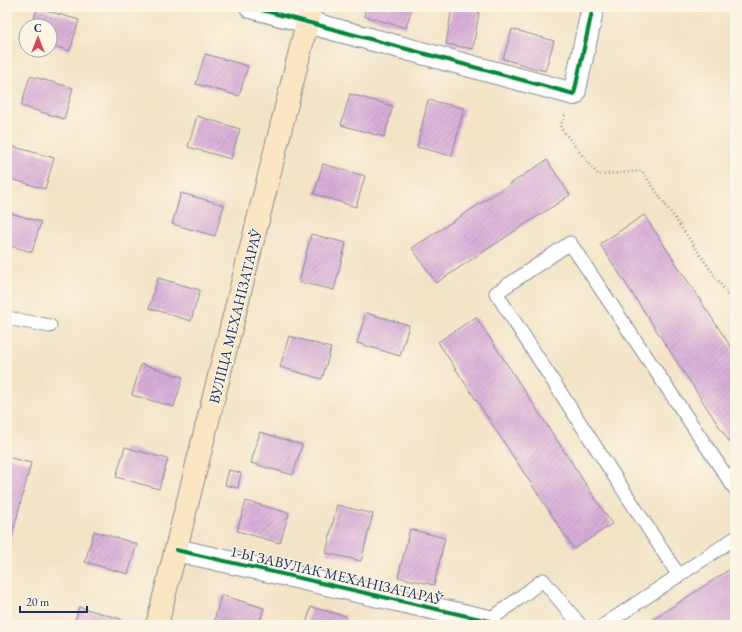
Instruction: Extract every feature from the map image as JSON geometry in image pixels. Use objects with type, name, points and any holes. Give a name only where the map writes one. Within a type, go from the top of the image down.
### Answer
[{"type":"main road","name":"ВУЛІЦА МЕХАНІЗАТАРАЎ","points":[[157,625],[309,14]]},
{"type":"street","points":[[251,7],[309,14],[574,94],[594,7]]},
{"type":"street","name":"1-Ы ЗАВУЛАК МЕХАНІЗАТАРАЎ","points":[[176,550],[490,623]]},
{"type":"lane","points":[[679,576],[496,293],[570,243],[735,488]]},
{"type":"lane","points":[[7,318],[50,326]]},
{"type":"lane","points":[[604,625],[735,538]]},
{"type":"lane","points":[[490,623],[543,580],[580,625]]},
{"type":"path","points":[[560,127],[598,175],[642,171],[735,305]]},
{"type":"building","points":[[366,7],[412,7],[406,28],[364,16]]},
{"type":"building","points":[[452,7],[479,12],[473,49],[446,44]]},
{"type":"building","points":[[659,7],[672,7],[671,11]]},
{"type":"building","points":[[37,8],[79,20],[70,51],[58,47],[58,18],[34,18]]},
{"type":"building","points":[[512,29],[554,41],[545,71],[503,59]]},
{"type":"building","points":[[205,54],[248,66],[239,96],[196,84]]},
{"type":"building","points":[[30,76],[73,88],[64,119],[21,106]]},
{"type":"building","points":[[350,94],[393,106],[384,137],[341,125]]},
{"type":"building","points":[[428,100],[464,108],[452,156],[417,147]]},
{"type":"building","points":[[197,116],[240,129],[231,159],[188,147]]},
{"type":"building","points":[[11,146],[54,158],[45,189],[7,178],[7,161]]},
{"type":"building","points":[[547,160],[570,195],[436,283],[412,248]]},
{"type":"building","points":[[323,164],[365,176],[356,207],[314,194]]},
{"type":"building","points":[[181,193],[224,205],[215,236],[172,224]]},
{"type":"building","points":[[7,212],[41,222],[32,252],[7,245]]},
{"type":"building","points":[[644,215],[735,353],[735,440],[730,443],[600,244]]},
{"type":"building","points":[[311,234],[346,243],[334,290],[299,282]]},
{"type":"building","points":[[158,278],[200,290],[191,321],[149,308]]},
{"type":"building","points":[[366,313],[409,325],[400,356],[357,343]]},
{"type":"building","points":[[476,317],[612,524],[574,549],[438,342]]},
{"type":"building","points":[[289,336],[331,348],[322,379],[280,367]]},
{"type":"building","points":[[141,364],[183,377],[174,407],[132,395]]},
{"type":"building","points":[[260,432],[302,445],[293,475],[251,463]]},
{"type":"building","points":[[125,447],[168,459],[159,489],[116,477]]},
{"type":"building","points":[[7,457],[31,463],[8,551],[7,551]]},
{"type":"building","points":[[229,470],[241,473],[238,488],[225,485]]},
{"type":"building","points":[[246,501],[289,513],[280,543],[237,531]]},
{"type":"building","points":[[337,505],[373,514],[361,561],[326,553]]},
{"type":"building","points":[[410,529],[445,538],[434,585],[398,577]]},
{"type":"building","points":[[94,531],[137,544],[128,574],[85,562]]},
{"type":"building","points":[[735,566],[735,621],[729,625],[655,625],[652,620]]},
{"type":"building","points":[[221,595],[264,608],[259,625],[213,625]]},
{"type":"building","points":[[79,607],[121,619],[120,625],[74,625]]},
{"type":"building","points":[[311,607],[346,616],[344,625],[306,625]]},
{"type":"cycle path","points":[[251,7],[574,94],[593,7]]},
{"type":"cycle path","points":[[176,550],[489,621],[491,625]]}]
